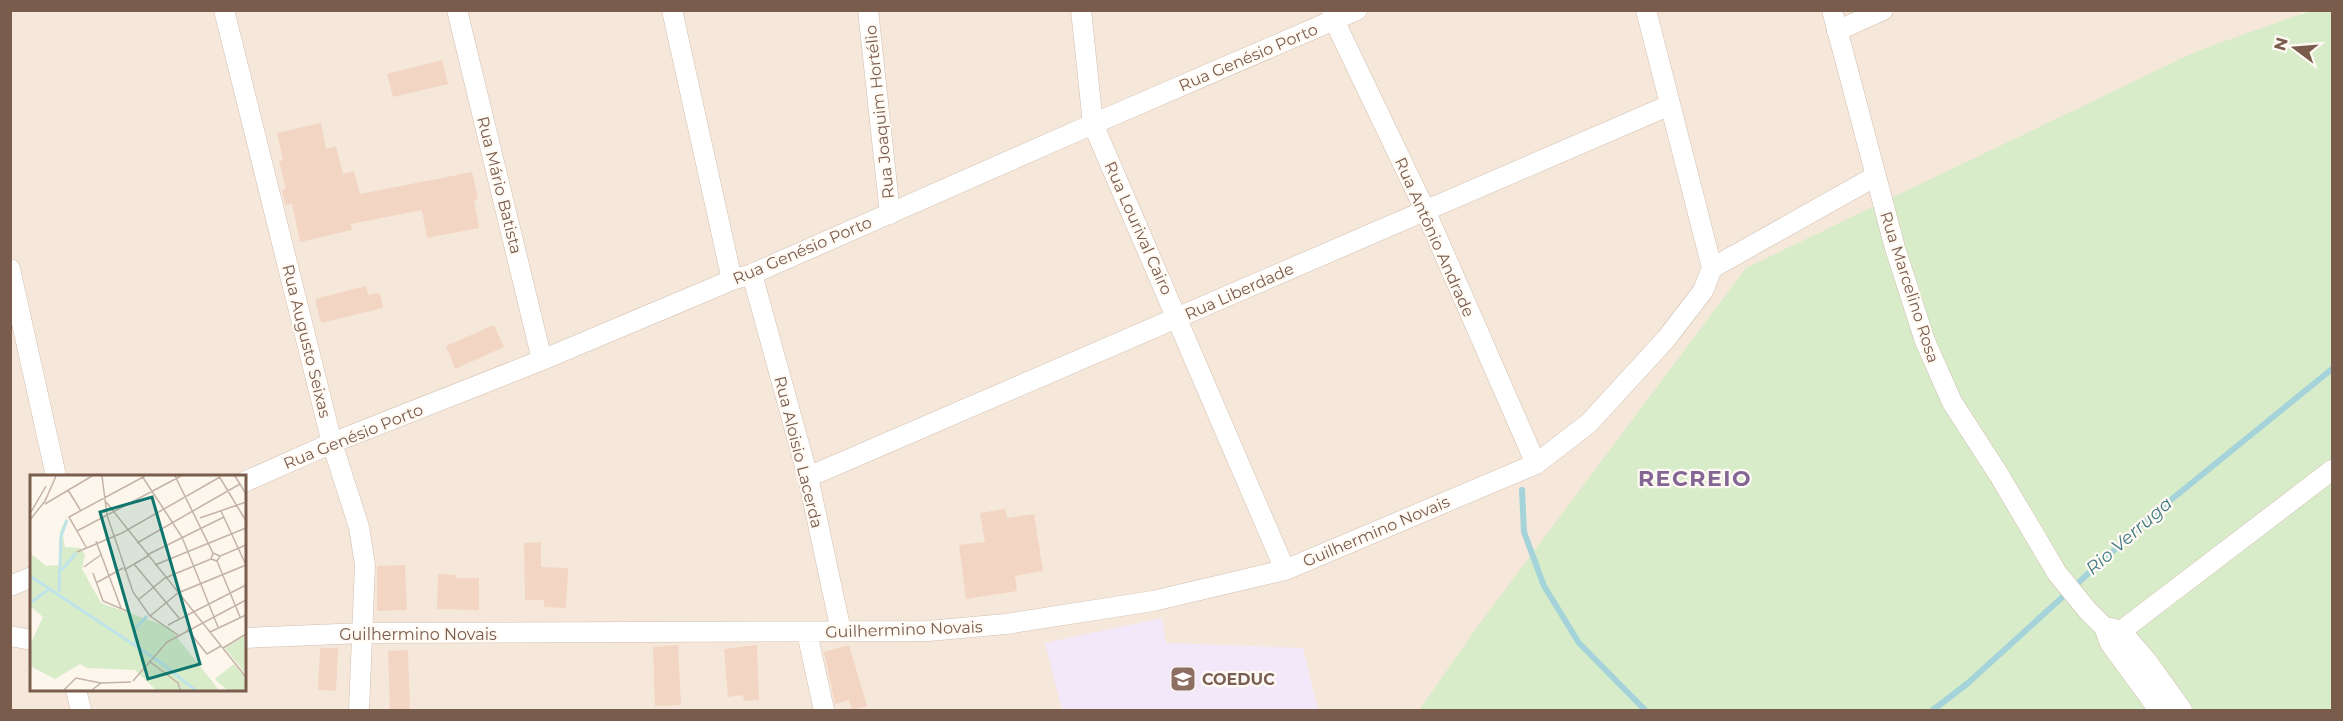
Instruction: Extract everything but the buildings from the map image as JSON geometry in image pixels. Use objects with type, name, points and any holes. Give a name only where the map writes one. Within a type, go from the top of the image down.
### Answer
[{"type":"street","name":"Rua Augusto Seixas","points":[[224,10],[332,443],[359,527],[364,555],[359,711]]},
{"type":"street","name":"Rua Mário Batista","points":[[458,10],[542,360]]},
{"type":"street","points":[[672,10],[732,280]]},
{"type":"street","name":"Rua Joaquim Hortélio","points":[[868,10],[890,214]]},
{"type":"street","name":"Rua Lourival Cairo","points":[[1082,10],[1093,124],[1285,570]]},
{"type":"street","name":"Rua Genésio Porto","points":[[246,481],[332,443],[542,360],[732,280],[752,274],[1093,124],[1333,15],[1357,10]]},
{"type":"street","points":[[1646,10],[1712,268],[1876,176]]},
{"type":"street","name":"Rua Marcelino Rosa","points":[[1832,10],[1895,248],[1925,341],[1952,402],[2000,475],[2057,573],[2088,611],[2146,661],[2182,711]]},
{"type":"street","points":[[1837,31],[1882,10]]},
{"type":"street","name":"Rua Antônio Andrade","points":[[1333,15],[1425,210],[1536,464]]},
{"type":"street","name":"Rua Liberdade","points":[[808,477],[1670,105]]},
{"type":"street","name":"Guilhermino Novais","points":[[246,638],[363,633],[928,631],[1006,624],[1153,601],[1285,570],[1536,464],[1589,423],[1666,339],[1703,291],[1712,268]]},
{"type":"street","points":[[10,269],[56,475]]},
{"type":"street","name":"Rua Aloisio Lacerda","points":[[752,274],[808,477],[841,631]]},
{"type":"street","points":[[2112,633],[2332,470]]},
{"type":"street","points":[[10,586],[30,578]]},
{"type":"street","points":[[807,633],[824,711]]},
{"type":"street","name":"Rua Marcelino Rosa","points":[[2112,633],[2158,711]]},
{"type":"street","points":[[10,636],[30,640]]},
{"type":"street","points":[[76,691],[81,711]]},
{"type":"shaded area","points":[[10,11],[2301,11],[2294,26],[1448,710],[11,710]]},
{"type":"shaded area","name":"COEDUC","points":[[1162,618],[1166,643],[1303,648],[1318,710],[1062,710],[1045,643]]},
{"type":"green space","points":[[2310,11],[2332,11],[2332,710],[1419,710],[1478,626],[1746,268],[2197,51]]},
{"type":"waterway","name":"Rio Verruga","points":[[1933,710],[1968,683],[2156,512],[2332,369]]},
{"type":"waterway","points":[[1522,490],[1524,532],[1544,586],[1579,643],[1645,710]]},
{"type":"place","name":"COEDUC","points":[[1183,679]]},
{"type":"district","name":"RECREIO","points":[[1695,478]]}]
